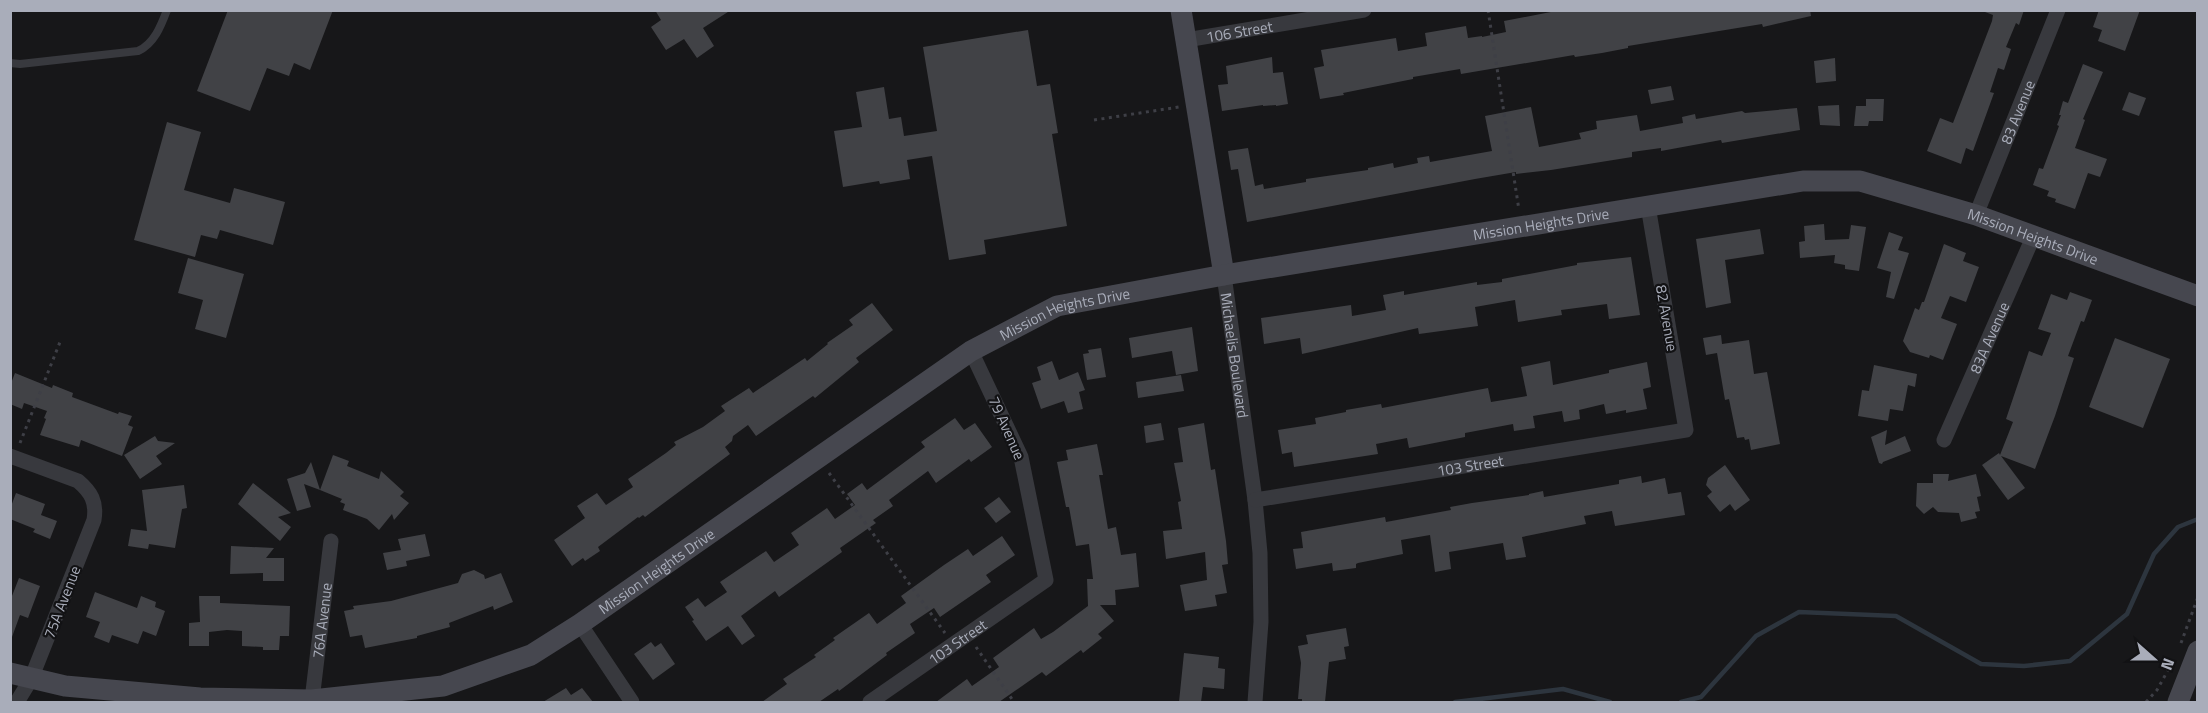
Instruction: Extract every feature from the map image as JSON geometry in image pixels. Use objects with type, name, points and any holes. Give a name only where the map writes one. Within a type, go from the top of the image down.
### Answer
[{"type":"street","name":"Michaelis Boulevard","points":[[1181,10],[1224,275],[1255,500],[1262,590],[1255,702]]},
{"type":"street","name":"106 Street","points":[[1186,40],[1364,10]]},
{"type":"street","name":"83 Avenue","points":[[1976,215],[2058,10]]},
{"type":"street","name":"Mission Heights Drive","points":[[10,674],[65,686],[200,700],[312,700],[442,686],[531,655],[580,624],[971,351],[1057,306],[1224,275],[1803,181],[1860,181],[1976,215],[2198,296]]},
{"type":"street","name":"82 Avenue","points":[[1648,206],[1686,430]]},
{"type":"street","name":"83A Avenue","points":[[1944,440],[2034,235]]},
{"type":"street","name":"79 Avenue","points":[[971,351],[1021,457],[1046,580]]},
{"type":"street","name":"103 Street","points":[[1255,500],[1686,430]]},
{"type":"street","name":"75A Avenue","points":[[15,451],[78,481],[93,498],[96,508],[94,520],[32,679],[17,702]]},
{"type":"street","name":"76A Avenue","points":[[312,700],[331,541]]},
{"type":"street","name":"103 Street","points":[[870,702],[1046,580]]},
{"type":"street","points":[[580,624],[632,702]]},
{"type":"street","points":[[2178,702],[2188,648]]},
{"type":"lane","points":[[10,63],[20,64],[138,51],[153,39],[167,10]]},
{"type":"path","points":[[1488,10],[1522,227]]},
{"type":"path","points":[[1094,120],[1179,107]]},
{"type":"path","points":[[15,451],[60,342]]},
{"type":"path","points":[[818,458],[953,644]]},
{"type":"path","points":[[2188,648],[2198,597]]},
{"type":"path","points":[[967,634],[1014,702]]},
{"type":"path","points":[[2146,702],[2157,690],[2176,656]]},
{"type":"building","points":[[228,10],[333,10],[310,70],[294,63],[289,76],[267,68],[250,111],[197,91]]},
{"type":"building","points":[[655,10],[731,10],[703,28],[714,46],[697,58],[684,39],[666,50],[651,27],[661,20]]},
{"type":"building","points":[[1561,10],[1810,10],[1811,16],[1763,27],[1762,24],[1628,46],[1628,48],[1602,53],[1575,57],[1574,55],[1461,74],[1460,69],[1413,77],[1413,79],[1320,99],[1314,68],[1324,66],[1321,50],[1396,38],[1398,51],[1427,46],[1425,33],[1466,26],[1468,38],[1482,37],[1506,32],[1504,21]]},
{"type":"building","points":[[1985,10],[2024,10],[2019,25],[2016,23],[2006,47],[2011,49],[2004,70],[1998,68],[1990,92],[1994,93],[1973,151],[1966,148],[1961,164],[1927,151],[1940,118],[1953,123],[1992,21],[1993,15]]},
{"type":"building","points":[[2099,10],[2140,10],[2125,51],[2098,41],[2102,30],[2093,27]]},
{"type":"building","points":[[1028,30],[1037,86],[1050,84],[1058,133],[1052,134],[1067,226],[984,240],[986,254],[949,260],[932,156],[907,160],[910,179],[843,187],[834,131],[862,127],[856,92],[884,87],[889,119],[901,117],[904,136],[937,131],[923,47]]},
{"type":"building","points":[[1272,57],[1273,73],[1283,72],[1288,104],[1222,111],[1218,85],[1228,84],[1226,66]]},
{"type":"building","points":[[1835,58],[1836,81],[1816,83],[1814,61]]},
{"type":"building","points":[[2083,64],[2103,72],[2083,119],[2085,120],[2075,148],[2107,159],[2100,177],[2088,173],[2075,209],[2055,202],[2056,199],[2047,196],[2049,191],[2033,185],[2039,168],[2043,169],[2059,126],[2057,125],[2063,101],[2068,103]]},
{"type":"building","points":[[1671,86],[1674,100],[1651,104],[1648,90]]},
{"type":"building","points":[[2129,92],[2146,98],[2139,116],[2122,110]]},
{"type":"building","points":[[1866,99],[1884,99],[1883,121],[1869,121],[1868,126],[1854,126],[1856,106],[1866,106]]},
{"type":"building","points":[[1839,105],[1840,126],[1820,125],[1818,106]]},
{"type":"building","points":[[1531,107],[1539,147],[1581,139],[1579,133],[1597,129],[1596,121],[1637,115],[1640,131],[1683,123],[1682,117],[1695,114],[1696,119],[1742,111],[1745,113],[1797,108],[1800,130],[1722,143],[1721,140],[1661,151],[1661,148],[1632,152],[1632,157],[1551,170],[1516,174],[1516,172],[1247,222],[1238,169],[1231,170],[1228,151],[1248,148],[1255,186],[1263,184],[1264,189],[1306,182],[1306,179],[1368,170],[1368,168],[1393,163],[1394,168],[1418,163],[1417,158],[1429,156],[1430,162],[1492,151],[1485,116]]},
{"type":"building","points":[[167,122],[201,132],[184,190],[230,203],[234,188],[285,202],[273,245],[220,230],[217,239],[201,235],[195,257],[134,240]]},
{"type":"building","points":[[1824,224],[1825,240],[1849,239],[1851,225],[1866,227],[1859,271],[1845,269],[1845,265],[1834,263],[1835,255],[1800,258],[1799,242],[1805,241],[1804,226]]},
{"type":"building","points":[[1760,229],[1764,254],[1725,260],[1731,303],[1706,308],[1696,239]]},
{"type":"building","points":[[1889,232],[1903,237],[1898,250],[1909,253],[1894,299],[1886,297],[1891,272],[1877,268]]},
{"type":"building","points":[[1944,244],[1966,253],[1963,261],[1979,267],[1966,302],[1950,296],[1941,318],[1957,324],[1943,360],[1910,352],[1903,341],[1915,308],[1919,310],[1924,302]]},
{"type":"building","points":[[1631,257],[1640,315],[1609,319],[1607,304],[1561,310],[1562,315],[1518,322],[1515,300],[1475,307],[1478,326],[1419,334],[1418,328],[1302,354],[1300,338],[1264,344],[1261,318],[1351,305],[1352,316],[1386,310],[1383,295],[1404,291],[1404,295],[1477,282],[1477,285],[1502,282],[1502,279],[1577,265],[1577,263]]},
{"type":"building","points":[[188,258],[244,274],[226,338],[195,329],[203,300],[178,293]]},
{"type":"building","points":[[2070,292],[2092,300],[2084,322],[2081,321],[2068,356],[2074,358],[2035,469],[2001,456],[2025,488],[2008,500],[1982,465],[1999,453],[2000,455],[2013,422],[2006,419],[2029,351],[2042,356],[2051,333],[2038,329],[2051,294],[2067,300]]},
{"type":"building","points":[[872,303],[893,330],[856,358],[859,362],[815,398],[813,396],[756,436],[748,425],[733,436],[732,441],[725,447],[730,454],[645,517],[643,515],[638,517],[598,547],[600,551],[585,561],[583,558],[572,566],[554,540],[585,518],[577,506],[597,493],[606,505],[633,487],[628,479],[676,445],[674,442],[703,427],[725,411],[721,406],[749,388],[753,393],[805,358],[807,361],[827,343],[853,325],[849,320]]},
{"type":"building","points":[[1192,327],[1198,371],[1176,375],[1172,351],[1132,358],[1129,338]]},
{"type":"building","points":[[1721,335],[1722,344],[1749,340],[1754,374],[1767,372],[1780,444],[1751,450],[1749,439],[1737,438],[1729,399],[1725,400],[1717,353],[1706,355],[1703,338]]},
{"type":"building","points":[[2115,338],[2170,359],[2143,428],[2089,407]]},
{"type":"building","points":[[1101,348],[1106,377],[1087,380],[1083,354],[1089,353],[1088,350]]},
{"type":"building","points":[[1052,361],[1059,380],[1078,372],[1085,390],[1079,392],[1083,409],[1068,413],[1064,401],[1041,409],[1032,383],[1041,380],[1037,367]]},
{"type":"building","points":[[1550,361],[1553,385],[1647,362],[1651,387],[1643,389],[1647,409],[1606,414],[1604,404],[1579,410],[1580,419],[1564,422],[1562,411],[1533,416],[1535,428],[1514,431],[1513,424],[1465,433],[1465,437],[1409,448],[1407,438],[1376,444],[1378,454],[1294,467],[1292,452],[1282,454],[1278,430],[1316,424],[1315,418],[1346,412],[1346,410],[1381,404],[1382,408],[1488,388],[1491,402],[1527,396],[1521,367]]},
{"type":"building","points":[[1874,365],[1917,374],[1915,387],[1908,385],[1903,411],[1890,409],[1888,421],[1858,416],[1862,390],[1869,391]]},
{"type":"building","points":[[15,373],[52,388],[53,385],[73,393],[72,397],[118,414],[119,412],[132,416],[128,425],[133,427],[122,456],[81,440],[79,447],[40,435],[47,411],[24,403],[22,409],[10,404],[10,386]]},
{"type":"building","points":[[1181,375],[1184,391],[1138,398],[1136,382]]},
{"type":"building","points":[[955,418],[964,430],[975,423],[992,447],[971,462],[969,459],[936,483],[928,471],[889,500],[893,506],[873,520],[876,523],[840,548],[842,552],[779,597],[775,591],[741,616],[755,636],[742,645],[728,626],[706,641],[685,607],[698,598],[705,607],[727,592],[720,582],[766,551],[774,562],[799,545],[791,533],[827,508],[835,519],[855,505],[847,494],[862,483],[867,490],[925,447],[921,442]]},
{"type":"building","points":[[1161,423],[1164,440],[1146,443],[1144,426]]},
{"type":"building","points":[[1204,423],[1211,470],[1215,469],[1226,541],[1228,564],[1222,565],[1227,593],[1215,595],[1217,606],[1185,611],[1180,585],[1207,580],[1205,552],[1166,559],[1163,531],[1182,529],[1178,502],[1181,501],[1174,463],[1183,462],[1178,428]]},
{"type":"building","points":[[1887,430],[1885,445],[1905,436],[1911,451],[1882,464],[1879,463],[1871,437]]},
{"type":"building","points":[[155,436],[158,441],[175,443],[156,456],[162,464],[140,479],[124,455]]},
{"type":"building","points":[[1097,444],[1103,475],[1099,475],[1108,529],[1116,527],[1121,555],[1136,553],[1139,587],[1115,590],[1116,605],[1100,605],[1114,621],[1098,634],[1102,638],[1083,653],[1081,650],[1046,676],[1042,672],[999,702],[936,702],[967,679],[972,686],[999,667],[993,658],[1034,628],[1041,639],[1088,606],[1087,579],[1093,579],[1089,544],[1076,546],[1057,462],[1068,460],[1066,450]]},
{"type":"building","points":[[333,455],[349,461],[347,466],[379,479],[381,471],[404,492],[400,496],[409,503],[394,520],[392,514],[379,530],[367,519],[343,510],[345,504],[340,502],[342,499],[320,490]]},
{"type":"building","points":[[311,462],[320,490],[304,484],[311,507],[297,511],[287,479],[305,473]]},
{"type":"building","points":[[1725,465],[1750,500],[1735,511],[1730,504],[1720,512],[1707,496],[1712,492],[1706,485],[1708,478]]},
{"type":"building","points":[[1933,474],[1949,474],[1948,481],[1976,474],[1981,496],[1977,497],[1980,511],[1975,512],[1977,518],[1961,522],[1959,513],[1938,512],[1933,507],[1924,514],[1916,506],[1917,483],[1933,483]]},
{"type":"building","points":[[1641,476],[1642,483],[1665,478],[1668,494],[1681,492],[1685,515],[1615,526],[1612,511],[1584,516],[1586,524],[1522,537],[1526,557],[1506,560],[1503,543],[1449,552],[1451,569],[1435,572],[1430,535],[1401,540],[1403,554],[1358,563],[1356,568],[1333,571],[1332,563],[1296,569],[1293,549],[1303,548],[1301,532],[1385,517],[1386,522],[1451,510],[1450,507],[1543,491],[1544,497],[1619,484],[1619,480]]},
{"type":"building","points":[[253,483],[291,513],[278,517],[291,527],[280,541],[238,504]]},
{"type":"building","points":[[184,485],[187,508],[182,509],[175,548],[149,544],[148,549],[128,546],[131,529],[147,531],[142,490]]},
{"type":"building","points":[[16,493],[45,504],[41,515],[57,521],[50,539],[33,532],[35,529],[10,519],[10,509]]},
{"type":"building","points":[[999,497],[1011,512],[996,523],[984,508]]},
{"type":"building","points":[[425,534],[430,556],[406,561],[407,566],[387,570],[383,553],[401,550],[398,539]]},
{"type":"building","points":[[1002,536],[1015,555],[986,575],[991,582],[940,617],[934,608],[910,624],[915,633],[839,691],[838,689],[819,702],[762,702],[787,684],[783,679],[816,657],[814,655],[835,640],[833,638],[869,613],[877,624],[906,603],[901,596],[944,565],[968,549],[973,556]]},
{"type":"building","points":[[231,546],[274,548],[266,558],[284,558],[284,581],[263,581],[263,573],[230,574]]},
{"type":"building","points":[[474,570],[484,575],[485,579],[501,573],[513,602],[494,610],[493,606],[449,623],[450,627],[417,636],[417,638],[365,648],[362,635],[350,637],[344,611],[354,609],[353,606],[391,601],[458,583],[462,574]]},
{"type":"building","points":[[19,578],[40,586],[28,618],[20,615],[12,637],[10,637],[10,601]]},
{"type":"building","points":[[95,592],[137,608],[141,596],[156,602],[155,607],[165,611],[156,636],[143,631],[138,644],[112,635],[109,643],[94,637],[100,622],[86,617]]},
{"type":"building","points":[[199,596],[220,596],[220,603],[290,606],[289,636],[280,636],[279,650],[242,646],[242,631],[227,630],[209,632],[209,646],[189,646],[189,623],[200,622]]},
{"type":"building","points":[[1346,628],[1349,646],[1344,647],[1346,659],[1329,662],[1325,702],[1302,702],[1302,699],[1298,699],[1301,663],[1298,646],[1308,644],[1306,635]]},
{"type":"building","points":[[651,642],[655,647],[661,643],[675,664],[653,680],[634,654]]},
{"type":"building","points":[[1184,653],[1219,657],[1218,668],[1225,669],[1224,689],[1203,687],[1201,702],[1179,702]]},
{"type":"building","points":[[566,688],[571,695],[582,688],[593,702],[543,702]]},
{"type":"waterway","points":[[1681,702],[1701,697],[1756,636],[1799,612],[1896,616],[1981,664],[2024,666],[2070,661],[2127,614],[2154,554],[2178,527],[2198,519]]},
{"type":"waterway","points":[[1455,702],[1563,689],[1610,702]]}]
